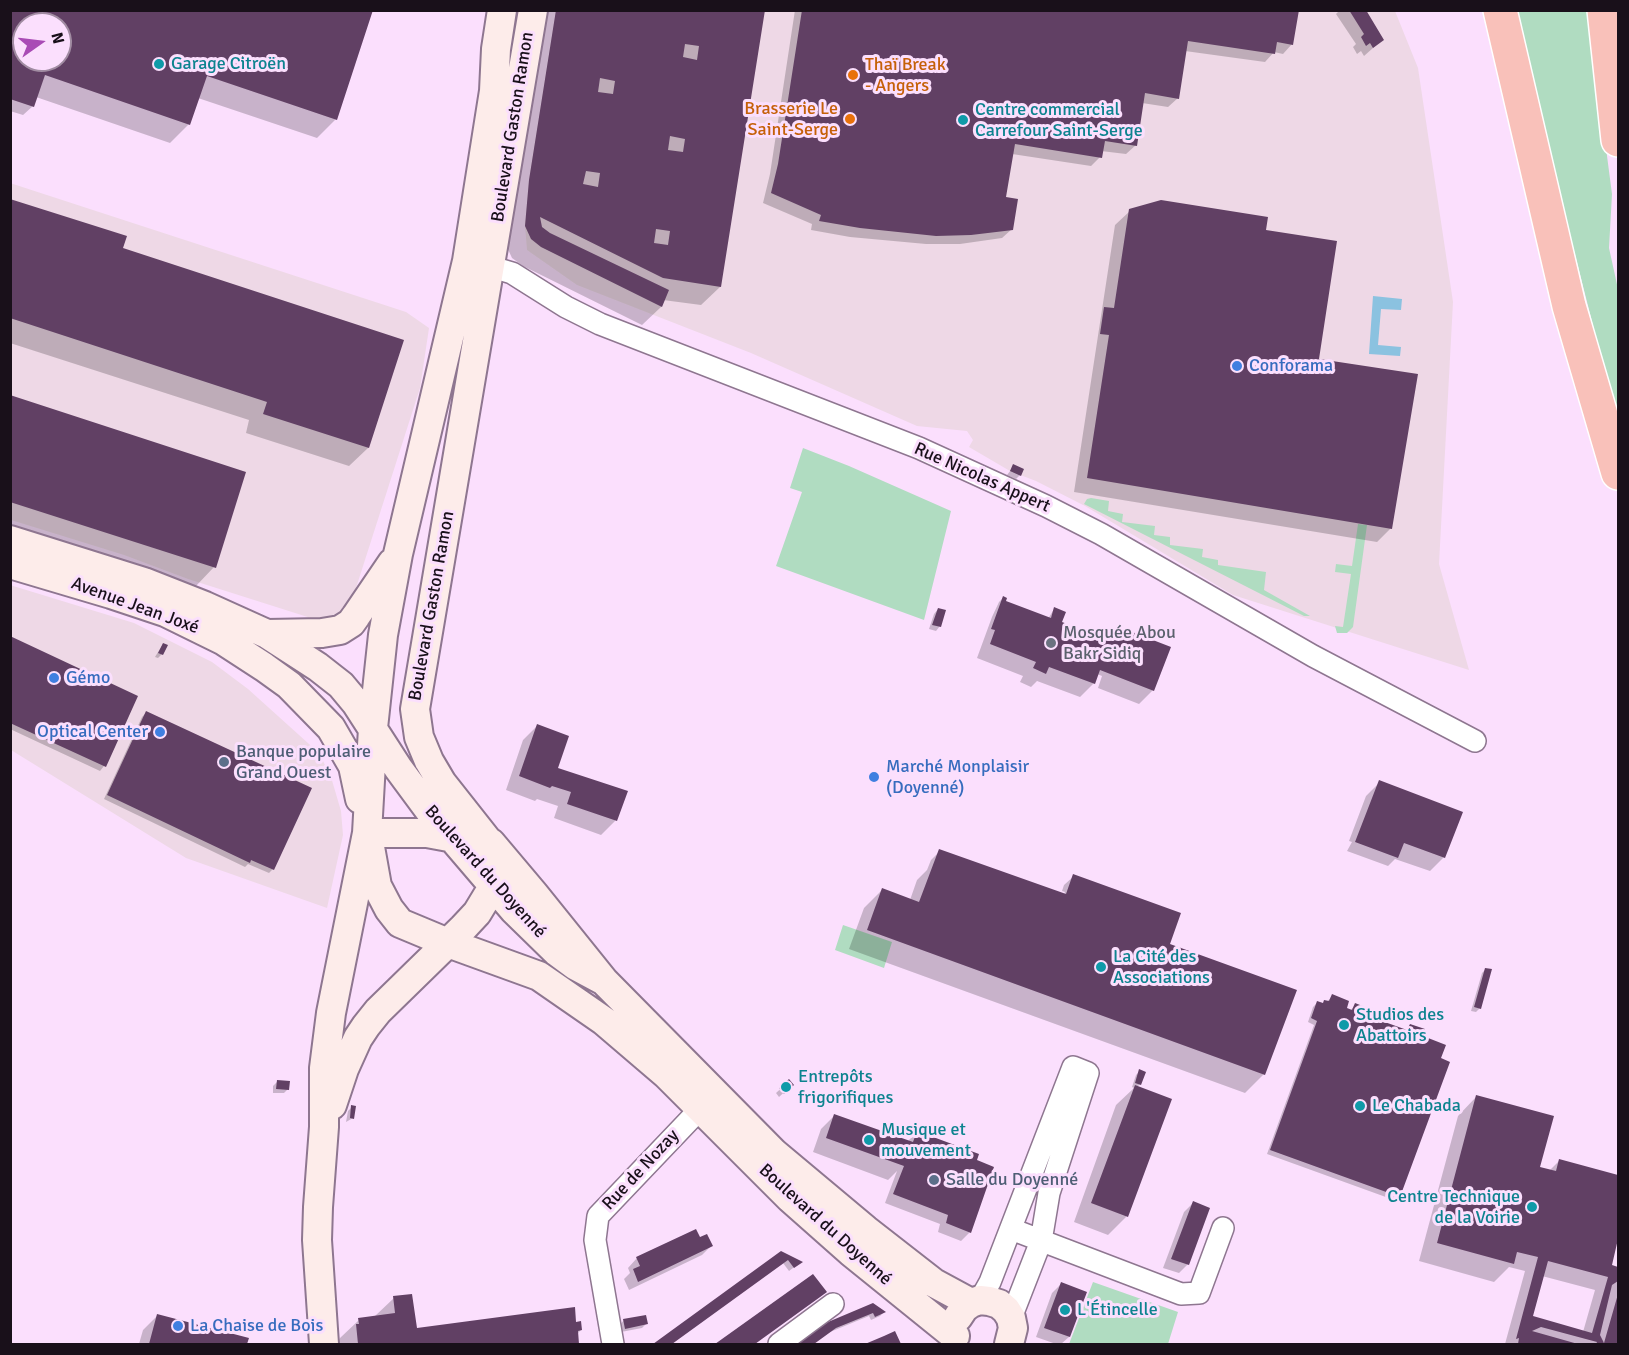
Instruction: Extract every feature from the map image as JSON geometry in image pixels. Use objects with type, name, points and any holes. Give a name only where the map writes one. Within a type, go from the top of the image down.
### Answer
[{"type":"highway","points":[[1500,10],[1569,306],[1618,473]]},
{"type":"highway","points":[[1604,10],[1618,140]]},
{"type":"main road","name":"Boulevard Gaston Ramon","points":[[324,1127],[344,1070],[366,1026],[378,1011],[477,913],[494,885],[496,869],[487,840],[442,783],[429,761],[419,737],[415,709],[479,263],[496,49],[502,10]]},
{"type":"main road","name":"Boulevard Gaston Ramon","points":[[324,1344],[317,1240],[324,1127],[324,1068],[331,1013],[367,833],[378,736],[383,635],[398,554],[479,263],[533,10]]},
{"type":"main road","name":"Avenue Jean Joxé","points":[[10,540],[144,582],[267,634],[318,666],[341,685],[378,736]]},
{"type":"main road","points":[[267,634],[322,633],[340,630],[351,623],[398,554]]},
{"type":"main road","name":"Avenue Jean Joxé","points":[[10,564],[165,612],[224,641],[289,686],[332,728],[348,755],[356,779],[367,833]]},
{"type":"main road","name":"Boulevard du Doyenné","points":[[378,736],[418,796],[514,910],[557,952],[576,966],[604,981]]},
{"type":"main road","points":[[367,833],[427,833],[454,837]]},
{"type":"main road","name":"Boulevard du Doyenné","points":[[367,833],[377,886],[393,916],[406,926],[539,976],[604,1021],[660,1069],[790,1198],[957,1340]]},
{"type":"main road","name":"Boulevard du Doyenné","points":[[487,840],[604,981],[774,1153],[934,1283],[975,1302]]},
{"type":"main road","name":"Boulevard du Doyenné","points":[[700,1109],[710,1105],[746,1138],[774,1153]]},
{"type":"main road","name":"Boulevard du Doyenné","points":[[957,1340],[956,1320],[964,1308],[975,1302],[989,1301],[999,1304],[1013,1336]]},
{"type":"street","name":"Rue Nicolas Appert","points":[[479,263],[512,273],[566,307],[600,324],[919,448],[1046,506],[1111,540],[1313,656],[1475,741]]},
{"type":"street","points":[[975,1302],[990,1282],[1073,1067],[1088,1073],[1049,1193],[1041,1241],[1013,1336]]},
{"type":"street","name":"Rue de Nozay","points":[[613,1344],[595,1239],[598,1216],[700,1109]]},
{"type":"street","points":[[1040,1150],[1060,1157]]},
{"type":"street","points":[[1011,1229],[1181,1294],[1199,1293],[1223,1228]]},
{"type":"street","points":[[779,1344],[833,1304]]},
{"type":"shaded area","points":[[556,11],[1395,11],[1418,68],[1453,302],[1439,564],[1469,670],[1233,595],[1085,506],[1036,481],[1010,471],[969,447],[973,440],[967,431],[917,426],[751,353],[577,285],[527,250],[525,226],[529,180]]},
{"type":"shaded area","points":[[10,183],[406,312],[429,328],[420,388],[356,588],[351,602],[341,613],[325,619],[314,619],[188,579],[124,555],[11,520]]},
{"type":"shaded area","points":[[10,585],[134,623],[212,662],[248,689],[319,753],[331,777],[341,811],[343,835],[327,908],[186,858],[11,750]]},
{"type":"green space","points":[[1517,11],[1588,11],[1612,194],[1609,248],[1618,289],[1618,424],[1552,164]]},
{"type":"green space","points":[[803,448],[951,511],[924,620],[776,566],[802,492],[790,488]]},
{"type":"green space","points":[[1087,499],[1109,501],[1108,511],[1123,514],[1122,522],[1155,526],[1154,535],[1170,537],[1170,545],[1203,549],[1202,557],[1218,560],[1218,565],[1266,572],[1264,590],[1310,616],[1304,616],[1084,504]]},
{"type":"green space","points":[[1358,524],[1367,525],[1353,627],[1347,633],[1337,633],[1335,626],[1343,627],[1351,574],[1335,572],[1336,564],[1352,566]]},
{"type":"green space","points":[[843,925],[892,942],[884,968],[835,950]]},
{"type":"green space","points":[[1093,1282],[1178,1312],[1168,1344],[1069,1344]]},
{"type":"water","points":[[1373,296],[1402,299],[1401,310],[1381,309],[1378,345],[1401,347],[1400,356],[1369,354]]},
{"type":"building","name":"Garage Citroën","points":[[10,10],[373,10],[337,120],[207,76],[190,125],[45,75],[34,107],[10,99]]},
{"type":"building","points":[[556,10],[765,10],[721,287],[663,278],[540,217],[542,227],[550,233],[669,290],[662,307],[541,247],[531,239],[525,226],[529,180]],"holes":[[[685,44],[699,46],[697,60],[683,57]],[[600,78],[615,81],[613,94],[598,92]],[[670,136],[685,139],[683,152],[668,150]],[[586,171],[600,173],[598,187],[583,184]],[[656,229],[670,231],[668,245],[654,243]]]},
{"type":"building","name":"Centre commercial Carrefour Saint-Serge","points":[[802,10],[1299,10],[1293,45],[1277,42],[1275,54],[1188,41],[1179,99],[1145,93],[1137,146],[1105,141],[1102,158],[1015,144],[1006,197],[1018,199],[1013,230],[936,236],[819,221],[821,215],[771,193],[778,164]]},
{"type":"building","points":[[1349,10],[1366,10],[1384,40],[1373,48],[1370,43],[1366,46],[1361,37],[1364,34]]},
{"type":"building","points":[[10,199],[127,236],[123,248],[404,340],[369,448],[263,414],[267,402],[10,318]]},
{"type":"building","name":"Conforama","points":[[1161,200],[1268,217],[1266,230],[1337,241],[1319,359],[1418,374],[1392,529],[1087,478],[1109,335],[1100,334],[1104,307],[1114,308],[1129,209]]},
{"type":"building","points":[[10,395],[246,472],[216,568],[10,502]]},
{"type":"building","points":[[1013,464],[1024,469],[1021,476],[1010,471]]},
{"type":"building","name":"Mosquée Abou Bakr Sidiq","points":[[1003,596],[1007,598],[1006,601],[1051,618],[1054,607],[1066,612],[1062,622],[1111,641],[1115,630],[1126,634],[1127,630],[1171,647],[1154,691],[1100,670],[1095,684],[1049,667],[1046,674],[1033,668],[1036,662],[990,644],[995,630],[991,629]]},
{"type":"building","points":[[938,608],[946,610],[941,627],[932,625]]},
{"type":"building","points":[[10,636],[138,696],[106,767],[10,723]]},
{"type":"building","points":[[163,643],[168,645],[163,655],[158,653]]},
{"type":"building","points":[[146,711],[312,788],[274,870],[251,860],[250,863],[107,795]]},
{"type":"building","points":[[537,724],[569,736],[558,768],[628,791],[617,821],[567,804],[571,792],[552,786],[550,788],[519,776]]},
{"type":"building","points":[[1379,780],[1463,812],[1445,858],[1404,843],[1398,858],[1355,842]]},
{"type":"building","name":"La Cité des Associations","points":[[939,849],[1066,894],[1073,874],[1181,913],[1170,944],[1297,990],[1265,1075],[867,930],[882,888],[919,902]]},
{"type":"building","points":[[1485,968],[1492,969],[1481,1009],[1474,1007]]},
{"type":"building","name":"Le Chabada","points":[[1332,994],[1349,1001],[1347,1008],[1352,1010],[1355,1003],[1370,1009],[1368,1016],[1407,1030],[1410,1024],[1425,1029],[1423,1036],[1446,1045],[1441,1058],[1450,1062],[1400,1197],[1270,1150],[1317,1021],[1311,1018],[1317,1001],[1323,1003],[1324,1000],[1329,1001]]},
{"type":"building","points":[[1139,1069],[1146,1072],[1141,1085],[1135,1083]]},
{"type":"building","name":"Entrepôts frigorifiques","points":[[789,1079],[794,1085],[784,1094],[779,1088]]},
{"type":"building","points":[[277,1080],[290,1081],[289,1090],[276,1089]]},
{"type":"building","points":[[1135,1085],[1172,1099],[1128,1217],[1091,1203]]},
{"type":"building","name":"Centre Technique de la Voirie","points":[[1476,1095],[1554,1116],[1540,1167],[1556,1171],[1559,1159],[1618,1175],[1618,1239],[1612,1265],[1618,1267],[1618,1281],[1612,1285],[1600,1335],[1604,1343],[1618,1294],[1618,1344],[1596,1344],[1597,1342],[1541,1327],[1532,1331],[1578,1344],[1518,1344],[1519,1338],[1516,1339],[1538,1257],[1517,1252],[1514,1264],[1437,1243]],"holes":[[[1548,1261],[1608,1277],[1592,1333],[1533,1316]]]},
{"type":"building","points":[[351,1105],[356,1106],[354,1119],[350,1118]]},
{"type":"building","points":[[834,1114],[913,1142],[917,1131],[979,1154],[977,1160],[994,1167],[971,1233],[946,1223],[948,1215],[893,1194],[904,1166],[826,1138]]},
{"type":"building","points":[[1193,1201],[1210,1208],[1189,1265],[1171,1259]]},
{"type":"building","points":[[696,1229],[700,1237],[707,1234],[713,1246],[638,1282],[633,1269],[640,1266],[636,1257]]},
{"type":"building","points":[[781,1251],[803,1262],[794,1268],[788,1260],[672,1344],[653,1344]]},
{"type":"building","points":[[813,1274],[827,1292],[755,1344],[715,1344]]},
{"type":"building","name":"L'Étincelle","points":[[1061,1282],[1087,1292],[1070,1337],[1044,1328]]},
{"type":"building","points":[[412,1294],[417,1328],[575,1307],[576,1322],[581,1321],[582,1330],[578,1331],[579,1344],[358,1344],[356,1324],[359,1324],[358,1318],[395,1313],[393,1296]]},
{"type":"building","points":[[873,1303],[886,1312],[875,1317],[873,1313],[836,1328],[814,1344],[797,1344],[828,1322]]},
{"type":"building","name":"La Chaise de Bois","points":[[157,1314],[249,1338],[247,1344],[149,1344]]},
{"type":"building","points":[[646,1315],[648,1324],[625,1329],[623,1319]]},
{"type":"building","points":[[895,1331],[901,1344],[865,1344],[884,1336]]},
{"type":"place","name":"Garage Citroën","points":[[159,64]]},
{"type":"place","name":"Thaï Break - Angers","points":[[853,75]]},
{"type":"place","name":"Brasserie Le Saint-Serge","points":[[850,119]]},
{"type":"place","name":"Centre commercial Carrefour Saint-Serge","points":[[963,120]]},
{"type":"place","name":"Conforama","points":[[1237,366]]},
{"type":"place","name":"Mosquée Abou Bakr Sidiq","points":[[1051,643]]},
{"type":"place","name":"Gémo","points":[[54,678]]},
{"type":"place","name":"Optical Center","points":[[160,732]]},
{"type":"place","name":"Banque populaire Grand Ouest","points":[[224,762]]},
{"type":"place","name":"Marché Monplaisir (Doyenné)","points":[[874,777]]},
{"type":"place","name":"La Cité des Associations","points":[[1101,967]]},
{"type":"place","name":"Studios des Abattoirs","points":[[1344,1025]]},
{"type":"place","name":"Entrepôts frigorifiques","points":[[786,1087]]},
{"type":"place","name":"Le Chabada","points":[[1360,1106]]},
{"type":"place","name":"Musique et mouvement","points":[[869,1140]]},
{"type":"place","name":"Salle du Doyenné","points":[[934,1180]]},
{"type":"place","name":"Centre Technique de la Voirie","points":[[1532,1207]]},
{"type":"place","name":"L'Étincelle","points":[[1065,1310]]},
{"type":"place","name":"La Chaise de Bois","points":[[178,1326]]}]
